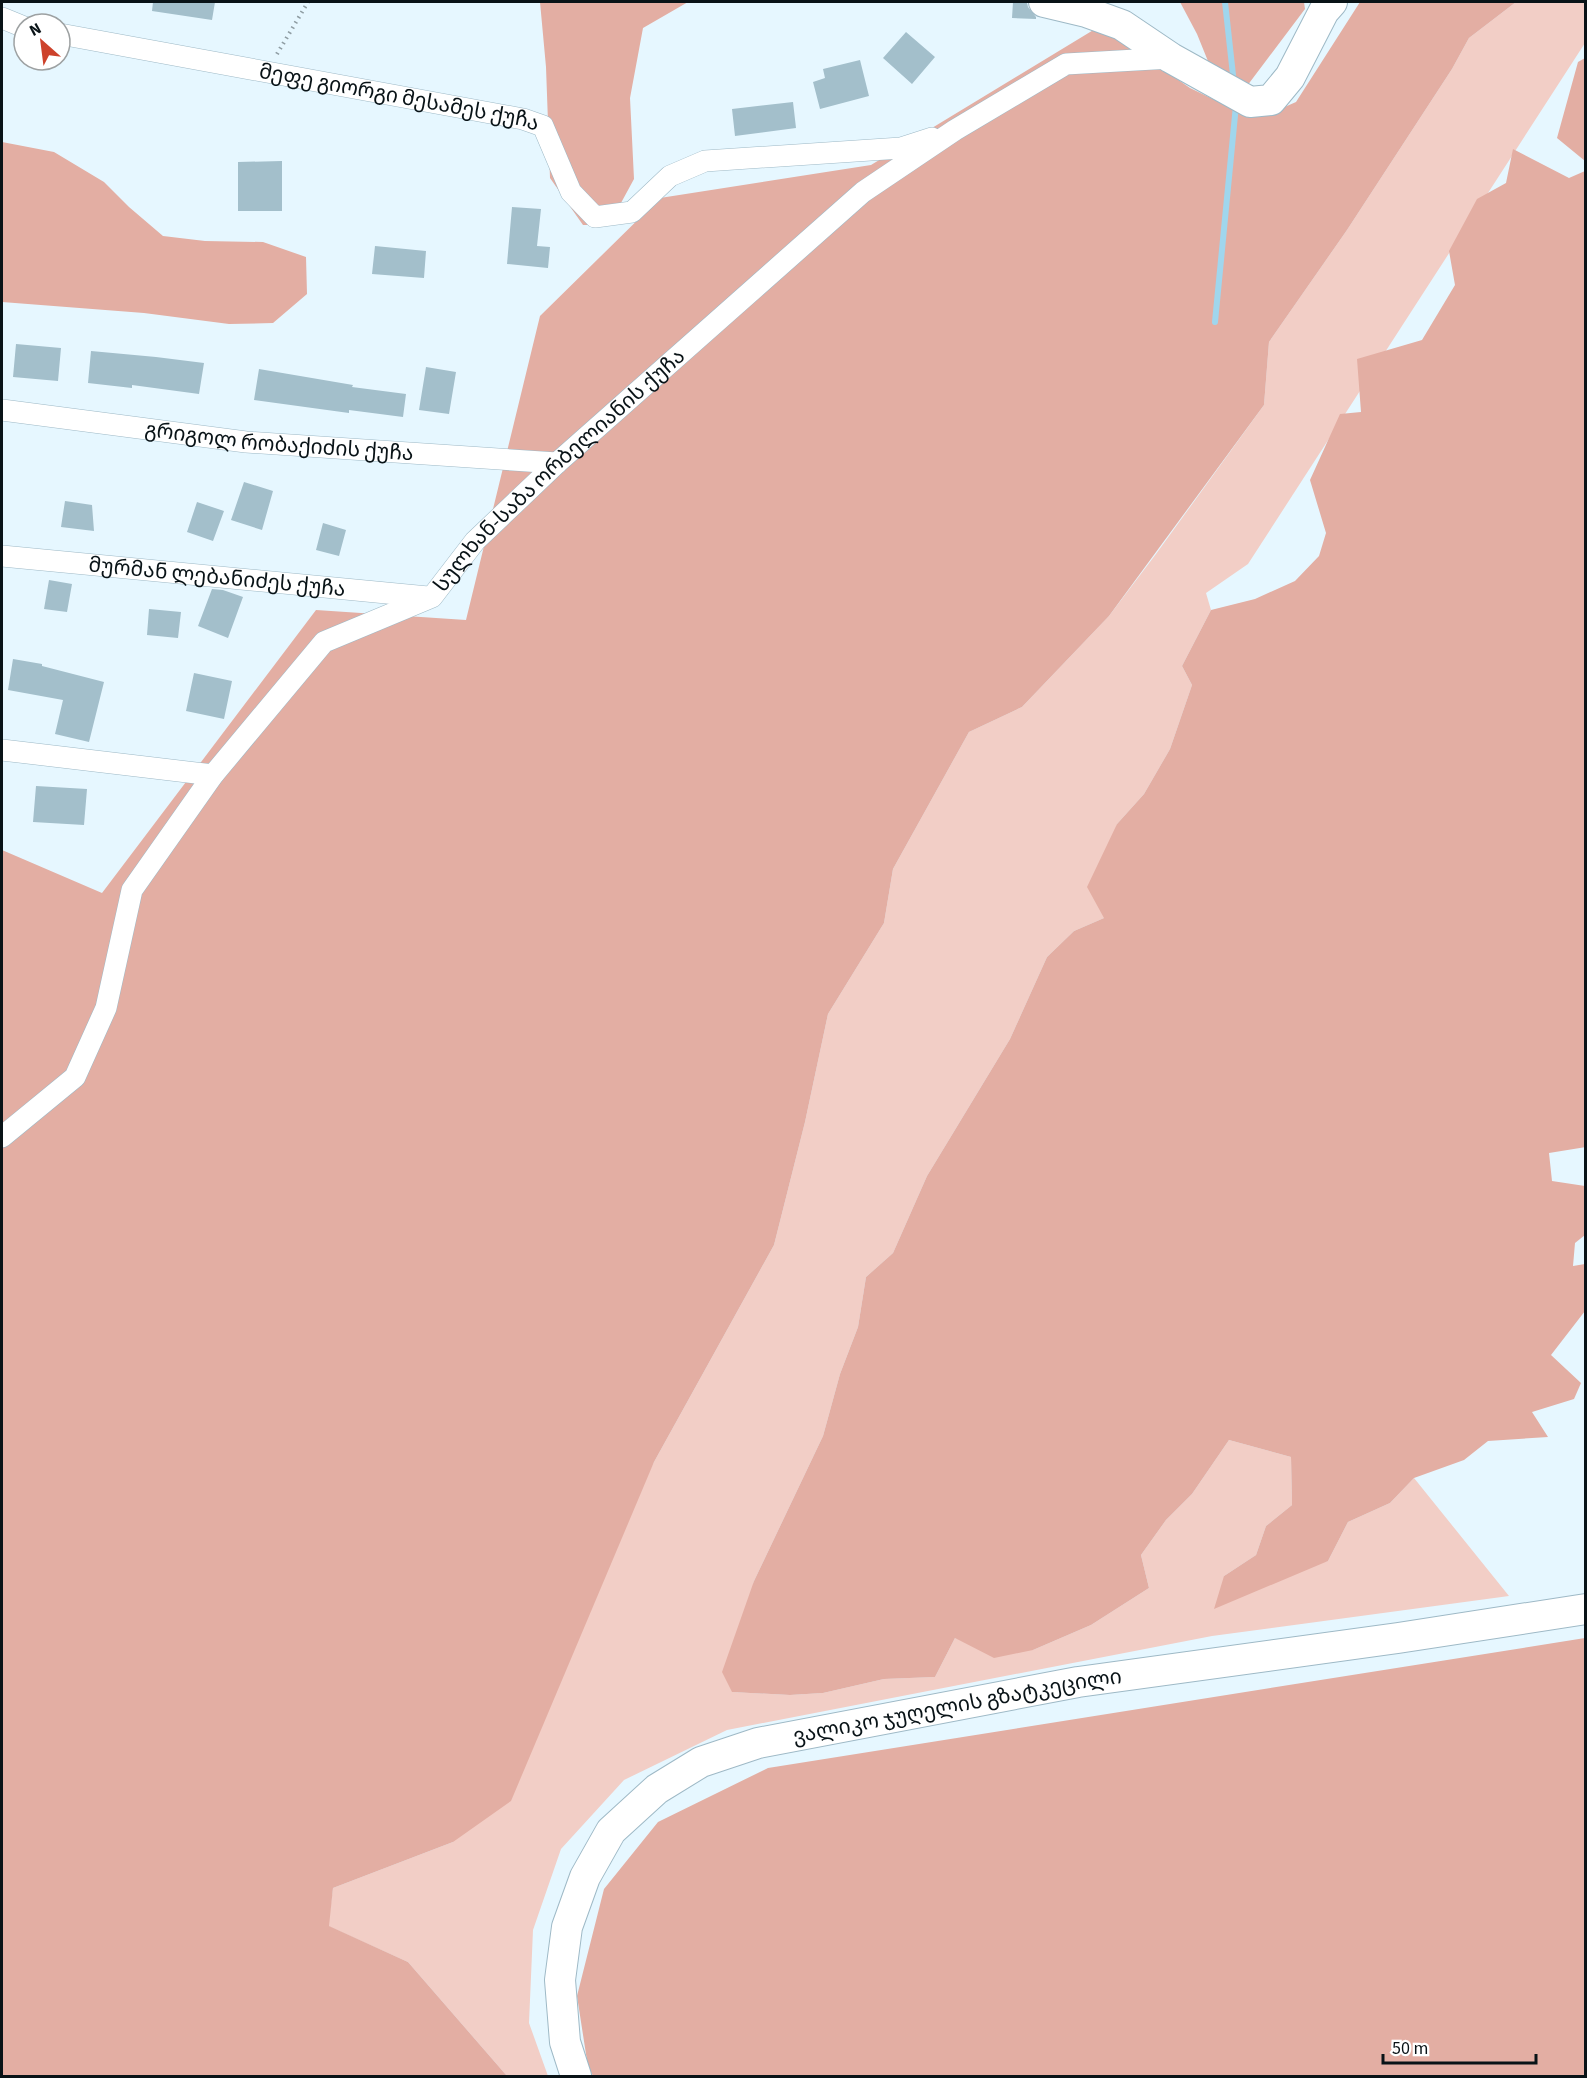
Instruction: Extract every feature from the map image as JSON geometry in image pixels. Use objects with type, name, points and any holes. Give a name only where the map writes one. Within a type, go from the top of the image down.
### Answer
[{"type":"main road","points":[[1044,2],[1086,12],[1122,25],[1171,58],[1250,102],[1271,100],[1290,76],[1324,11],[1332,2]]},
{"type":"main road","name":"ვალიკო ჯუღელის გზატკეცილი","points":[[576,2076],[565,2042],[560,1980],[567,1927],[585,1877],[611,1831],[657,1789],[701,1762],[758,1743],[1078,1682],[1398,1638],[1586,1609]]},
{"type":"street","name":"მეფე გიორგი მესამეს ქუჩა","points":[[72,36],[523,119],[543,126],[571,192],[595,217],[632,212],[670,176],[705,161],[901,148],[955,130]]},
{"type":"street","name":"სულხან-საბა ორბელიანის ქუჩა","points":[[2,1137],[75,1077],[106,1008],[132,890],[213,775],[324,642],[432,597],[475,541],[557,463],[863,192],[955,130],[1066,64],[1171,58]]},
{"type":"street","name":"გრიგოლ რობაქიძის ქუჩა","points":[[2,410],[246,442],[557,463]]},
{"type":"street","name":"მურმან ლებანიძეს ქუჩა","points":[[2,556],[432,597]]},
{"type":"street","points":[[2,750],[213,775]]},
{"type":"path","points":[[266,72],[308,2]]},
{"type":"shaded area","points":[[540,2],[688,2],[643,28],[630,98],[634,179],[609,225],[583,225],[550,178],[546,67]]},
{"type":"shaded area","points":[[1180,2],[1304,2],[1305,9],[1247,86],[1212,71],[1197,34]]},
{"type":"shaded area","points":[[1360,2],[1516,2],[1469,38],[1452,69],[1347,230],[1269,342],[1264,405],[1109,616],[1022,707],[969,732],[893,869],[884,923],[828,1014],[805,1122],[774,1245],[654,1462],[511,1801],[453,1842],[333,1888],[329,1926],[408,1962],[507,2076],[2,2076],[2,850],[102,893],[316,610],[466,620],[540,316],[660,198],[871,165],[1100,26],[1190,88],[1219,102],[1271,113],[1296,102]]},
{"type":"shaded area","points":[[1516,2],[1585,2],[1585,43],[1248,564],[1206,593],[1211,610],[1182,666],[1192,685],[1170,749],[1144,794],[1117,824],[1104,918],[1074,931],[1047,957],[1010,1039],[927,1176],[893,1253],[866,1277],[858,1327],[840,1374],[823,1436],[754,1581],[732,1692],[790,1695],[823,1693],[884,1679],[935,1677],[955,1638],[1033,1650],[1091,1625],[1149,1588],[1141,1555],[1166,1520],[1192,1494],[1229,1440],[1291,1457],[1292,1505],[1266,1526],[1256,1555],[1224,1576],[1328,1561],[1348,1522],[1390,1503],[1414,1478],[1509,1596],[1212,1636],[727,1730],[624,1780],[561,1849],[533,1930],[529,2023],[548,2076],[507,2076],[408,1962],[328,1926],[333,1888],[453,1842],[654,1462],[774,1245],[805,1122],[828,1014],[884,923],[893,869],[969,732],[1022,707],[1109,616],[1156,554],[1264,405],[1269,342],[1347,230],[1452,69],[1469,38]]},
{"type":"shaded area","points":[[1585,58],[1585,161],[1557,138],[1578,62]]},
{"type":"shaded area","points":[[2,142],[54,152],[104,182],[163,236],[205,241],[263,242],[306,257],[307,294],[273,323],[229,324],[144,313],[2,302]]},
{"type":"shaded area","points":[[1513,149],[1569,178],[1585,171],[1586,1147],[1549,1153],[1552,1181],[1585,1186],[1585,1235],[1575,1243],[1573,1266],[1585,1264],[1585,1311],[1551,1355],[1581,1383],[1574,1399],[1532,1412],[1548,1437],[1488,1441],[1464,1460],[1414,1478],[1390,1503],[1348,1522],[1328,1561],[1214,1609],[1224,1576],[1256,1555],[1266,1526],[1292,1505],[1291,1457],[1229,1440],[1192,1494],[1166,1520],[1141,1555],[1149,1588],[1091,1625],[1033,1650],[994,1658],[955,1638],[935,1677],[884,1679],[823,1693],[790,1695],[732,1692],[722,1672],[754,1581],[823,1436],[840,1374],[858,1327],[866,1277],[893,1253],[927,1176],[1010,1039],[1047,957],[1074,931],[1104,918],[1087,887],[1117,824],[1144,794],[1170,749],[1192,685],[1182,666],[1211,610],[1255,599],[1295,581],[1319,556],[1326,533],[1310,480],[1340,414],[1361,412],[1357,359],[1422,340],[1455,285],[1449,251],[1477,199],[1506,183]]},
{"type":"shaded area","points":[[1585,1638],[1585,2076],[593,2076],[588,2067],[577,1996],[604,1889],[658,1822],[768,1768]]},
{"type":"building","points":[[153,2],[215,2],[212,20],[152,11]]},
{"type":"building","points":[[1013,2],[1027,3],[1036,19],[1012,18]]},
{"type":"building","points":[[906,32],[935,57],[912,84],[883,58]]},
{"type":"building","points":[[860,60],[869,96],[820,109],[813,82],[825,78],[823,69]]},
{"type":"building","points":[[793,102],[796,128],[735,136],[732,109]]},
{"type":"building","points":[[282,161],[282,211],[238,211],[238,162]]},
{"type":"building","points":[[512,207],[541,209],[537,246],[550,247],[548,268],[507,264]]},
{"type":"building","points":[[375,246],[426,251],[424,278],[372,274]]},
{"type":"building","points":[[16,344],[61,348],[58,381],[13,377]]},
{"type":"building","points":[[91,351],[204,363],[199,394],[132,385],[132,388],[88,383]]},
{"type":"building","points":[[426,367],[456,372],[449,414],[419,410]]},
{"type":"building","points":[[259,369],[353,385],[352,387],[406,394],[403,417],[349,410],[349,413],[254,400]]},
{"type":"building","points":[[244,482],[273,491],[262,530],[231,520]]},
{"type":"building","points":[[65,501],[92,505],[94,531],[61,527]]},
{"type":"building","points":[[197,502],[224,511],[213,541],[187,532]]},
{"type":"building","points":[[323,523],[346,530],[339,556],[316,550]]},
{"type":"building","points":[[49,580],[72,584],[67,612],[44,609]]},
{"type":"building","points":[[212,589],[243,597],[228,638],[198,626]]},
{"type":"building","points":[[149,609],[181,612],[178,638],[147,635]]},
{"type":"building","points":[[13,659],[42,664],[42,666],[104,682],[89,742],[55,734],[63,700],[8,690]]},
{"type":"building","points":[[194,673],[232,681],[224,719],[186,711]]},
{"type":"building","points":[[36,786],[87,789],[84,825],[33,822]]},
{"type":"waterway","points":[[1225,2],[1233,75]]},
{"type":"waterway","points":[[1215,322],[1236,105]]}]
